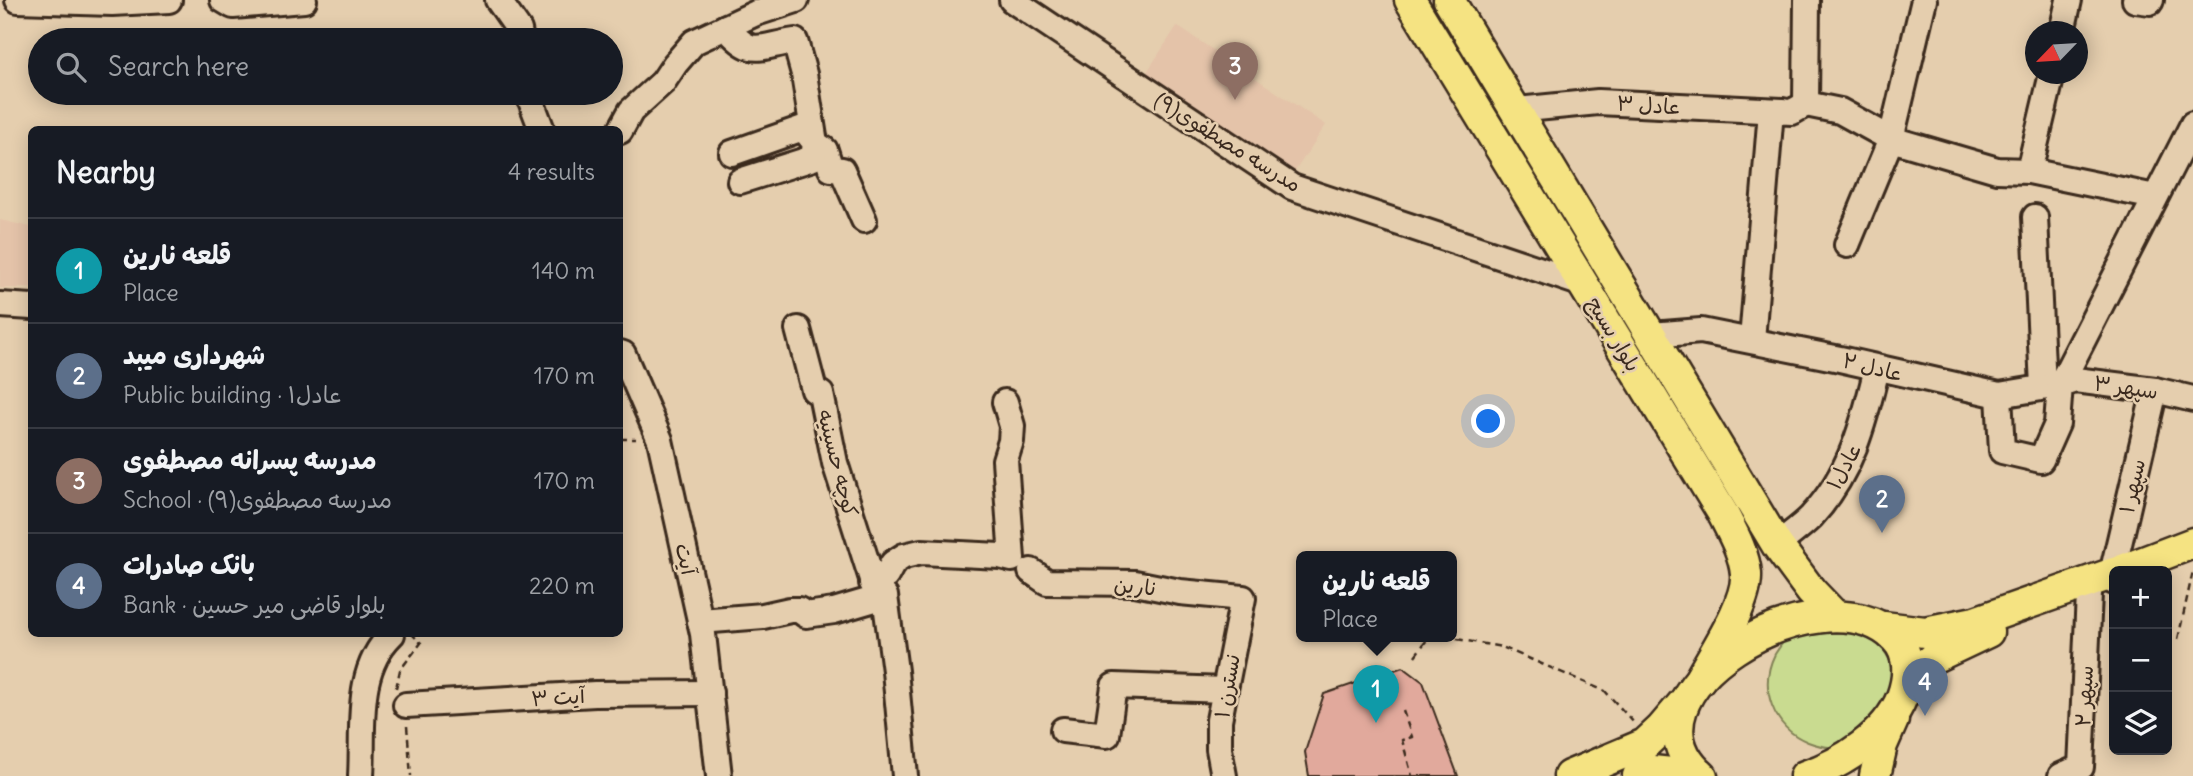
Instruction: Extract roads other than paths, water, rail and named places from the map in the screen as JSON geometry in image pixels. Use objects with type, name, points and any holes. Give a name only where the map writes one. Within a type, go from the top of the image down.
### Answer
[{"type":"main road","name":"بلوار بسیج","points":[[1410,0],[1722,512],[1740,549],[1746,576],[1739,607],[1692,691]]},
{"type":"main road","name":"بلوار بسیج","points":[[1449,0],[1777,545],[1811,592],[1835,616]]},
{"type":"main road","points":[[1722,512],[1734,517],[1745,512],[1749,499]]},
{"type":"main road","points":[[1805,776],[1838,761],[1864,744],[1885,723],[1904,690],[1933,658],[1968,640],[2193,543]]},
{"type":"main road","points":[[2161,566],[2193,554]]},
{"type":"main road","points":[[1569,776],[1645,744],[1721,659],[1746,641],[1786,625],[1806,619],[1835,616],[1861,619],[1884,627],[1925,632],[1975,622],[2107,580]]},
{"type":"main road","points":[[1875,776],[1882,745],[1904,690],[1907,659],[1898,641],[1884,627]]},
{"type":"main road","points":[[1692,691],[1677,723],[1678,744],[1686,762],[1702,776]]},
{"type":"main road","points":[[1638,776],[1652,771],[1702,776]]},
{"type":"street","points":[[19,0],[112,3],[169,0]]},
{"type":"street","points":[[223,0],[233,6],[304,0]]},
{"type":"street","points":[[498,0],[518,28]]},
{"type":"street","points":[[623,126],[631,111],[663,82],[694,42],[756,13],[796,0]]},
{"type":"street","name":"مدرسه مصطفوی(۹)","points":[[1012,0],[1292,187],[1583,284]]},
{"type":"street","points":[[1807,0],[1806,104],[1840,111],[1891,139],[1997,170],[2029,171],[2155,197]]},
{"type":"street","points":[[1847,245],[1891,139],[1924,0]]},
{"type":"street","points":[[2065,21],[2070,0]]},
{"type":"street","points":[[2135,0],[2151,0]]},
{"type":"street","points":[[726,27],[740,43],[750,49],[795,41],[816,142],[813,158],[740,181]]},
{"type":"street","points":[[2029,171],[2050,84]]},
{"type":"street","name":"عادل ۳","points":[[1516,110],[1598,102],[1792,111],[1806,104]]},
{"type":"street","points":[[533,105],[540,126]]},
{"type":"street","points":[[1752,341],[1771,111],[1782,111]]},
{"type":"street","points":[[2052,386],[2193,124]]},
{"type":"street","points":[[732,152],[803,128],[825,150],[831,169],[842,170],[864,220]]},
{"type":"street","points":[[1999,395],[2002,451],[2041,460],[2057,424],[2035,217]]},
{"type":"street","points":[[0,305],[28,307]]},
{"type":"street","name":"کوچه حسینیه","points":[[798,330],[814,390],[821,394],[835,463],[878,593],[895,671],[905,776]]},
{"type":"street","name":"عادل ۲","points":[[1651,335],[1701,331],[1999,395]]},
{"type":"street","name":"آیت","points":[[623,354],[660,440],[700,621],[719,776]]},
{"type":"street","name":"عادل۱","points":[[1777,545],[1809,518],[1839,481],[1860,437],[1877,368]]},
{"type":"street","name":"سپهر ۳","points":[[1999,395],[2075,380],[2155,390],[2193,398]]},
{"type":"street","name":"سپهر ۱","points":[[2107,580],[2155,390]]},
{"type":"street","points":[[1005,402],[1012,426],[1011,441],[1004,460],[1021,565]]},
{"type":"street","name":"نارین","points":[[878,593],[893,563],[904,556],[920,552],[1000,556],[1021,565],[1047,582],[1135,583],[1180,592],[1242,598]]},
{"type":"street","name":"سپهر ۲","points":[[2071,771],[2107,580]]},
{"type":"street","points":[[700,621],[763,616],[790,610],[799,610],[806,615],[834,611],[878,593]]},
{"type":"street","name":"نسترن ۱","points":[[1224,776],[1219,749],[1219,720],[1242,598]]},
{"type":"street","points":[[361,776],[365,681],[372,658],[390,637]]},
{"type":"street","points":[[1063,730],[1107,736],[1114,686],[1225,690]]},
{"type":"street","name":"آیت ۳","points":[[406,705],[595,694],[710,693]]},
{"type":"place","name":"مدرسه پسرانه مصطفوی","points":[[1235,100]]},
{"type":"place","name":"شهرداری میبد","points":[[1882,533]]},
{"type":"place","name":"بانک صادرات","points":[[1925,716]]},
{"type":"place","name":"قلعه نارین","points":[[1376,723]]}]
